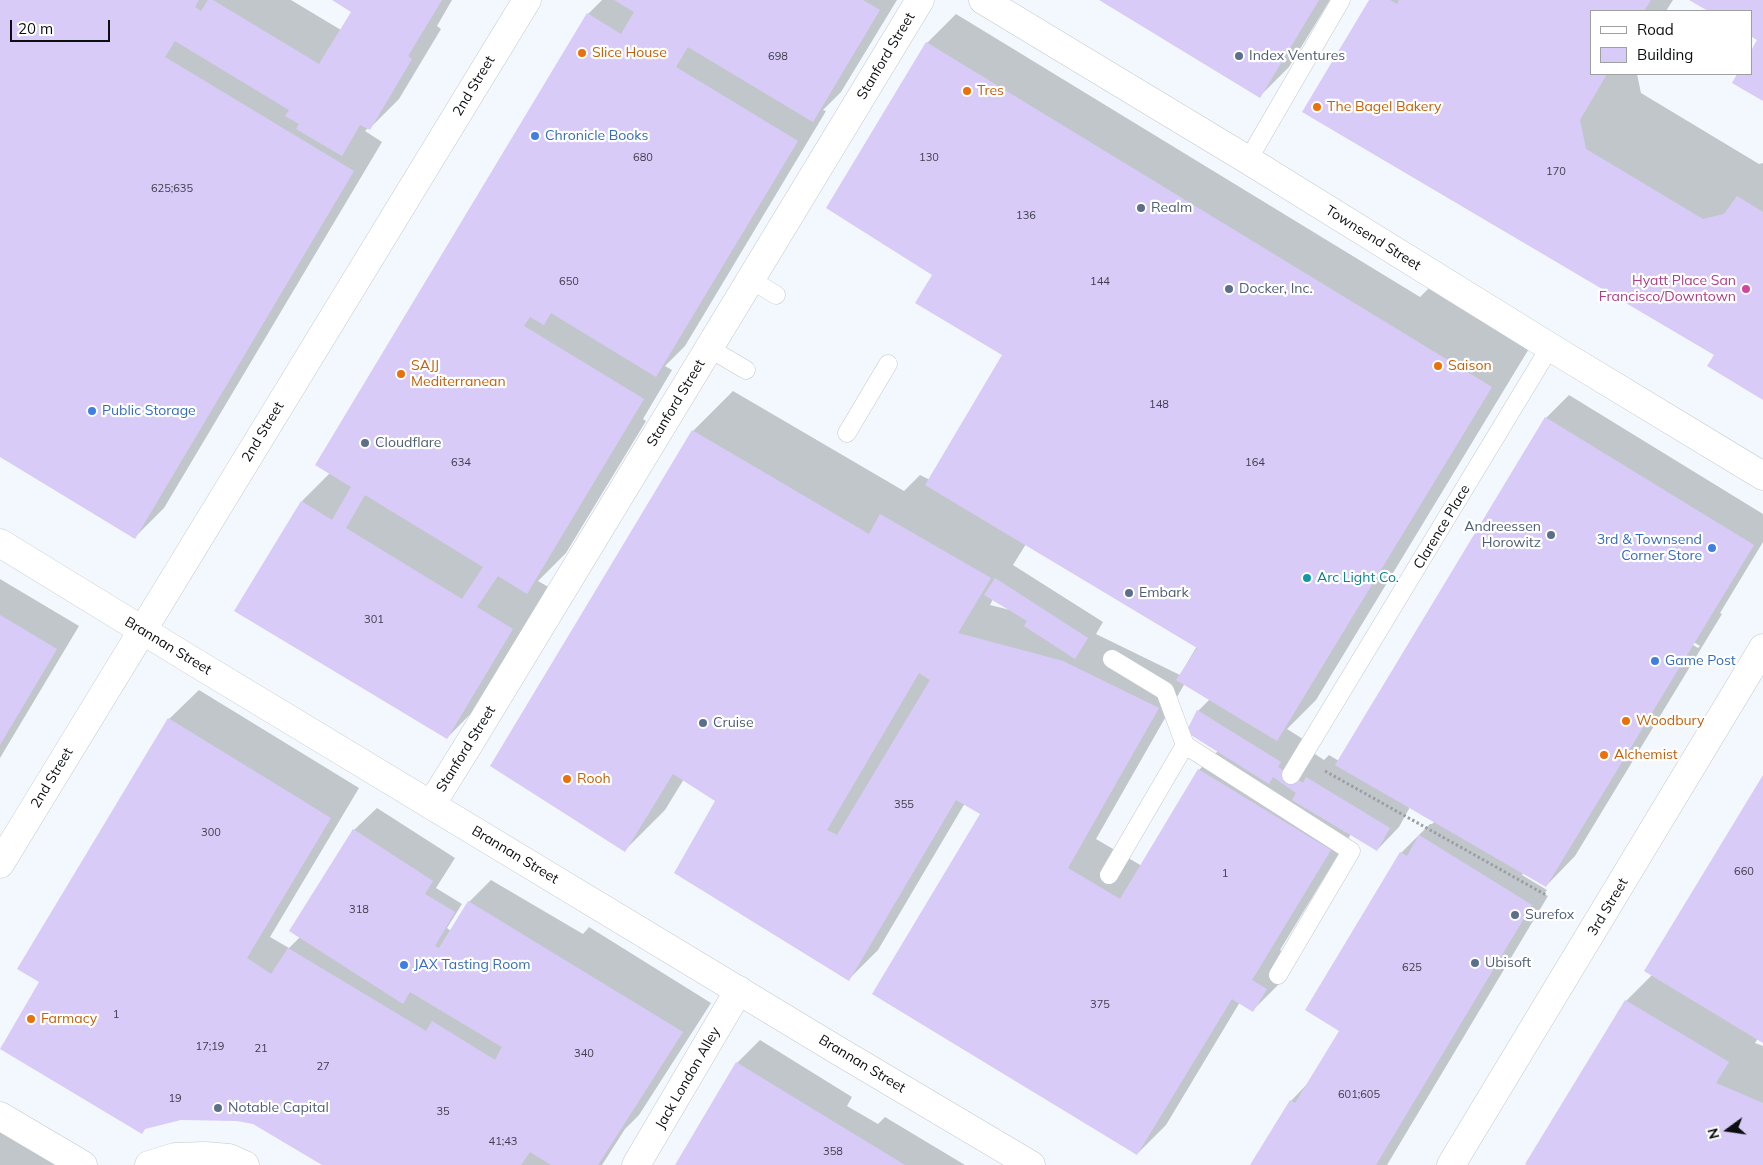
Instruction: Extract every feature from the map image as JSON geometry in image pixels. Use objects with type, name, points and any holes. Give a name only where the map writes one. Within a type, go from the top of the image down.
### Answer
[{"type":"street","name":"2nd Street","points":[[0,864],[527,0]]},
{"type":"street","name":"Stanford Street","points":[[431,805],[470,744],[920,0]]},
{"type":"street","name":"Townsend Street","points":[[984,0],[1763,476]]},
{"type":"street","name":"Brannan Street","points":[[0,543],[142,631],[1031,1165]]},
{"type":"street","name":"3rd Street","points":[[1457,1163],[1763,648]]},
{"type":"street","name":"Jack London Alley","points":[[639,1164],[739,990]]},
{"type":"street","points":[[0,1116],[83,1165]]},
{"type":"street","points":[[150,1165],[175,1157],[204,1156],[229,1158],[245,1165]]},
{"type":"lane","points":[[1248,160],[1341,0]]},
{"type":"lane","points":[[750,279],[776,295]]},
{"type":"lane","name":"Clarence Place","points":[[1274,802],[1303,758],[1550,347]]},
{"type":"lane","points":[[709,348],[746,370]]},
{"type":"lane","points":[[847,433],[888,364]]},
{"type":"lane","points":[[1112,659],[1165,691],[1185,745],[1352,851],[1278,975]]},
{"type":"lane","points":[[1109,875],[1185,745]]},
{"type":"path","points":[[1303,758],[1546,895]]},
{"type":"building","points":[[0,0],[199,0],[195,7],[201,11],[208,0],[213,0],[319,64],[351,12],[332,0],[442,0],[408,56],[412,59],[370,130],[360,125],[342,156],[296,129],[299,124],[285,116],[289,110],[175,41],[165,57],[354,171],[135,539],[0,457]]},
{"type":"building","points":[[614,0],[863,0],[880,10],[813,122],[688,47],[676,67],[798,141],[656,377],[551,313],[544,325],[530,317],[524,326],[644,399],[527,594],[498,576],[477,607],[513,629],[447,739],[234,611],[301,501],[332,520],[351,487],[315,465],[587,13],[621,34],[634,12]],"holes":[[[365,495],[483,567],[462,599],[346,528]]]},
{"type":"building","points":[[1099,0],[1319,0],[1260,98]]},
{"type":"building","points":[[1369,0],[1390,0],[1397,4],[1399,0],[1651,0],[1645,10],[1590,10],[1590,75],[1606,75],[1580,120],[1586,149],[1703,219],[1724,214],[1737,196],[1763,212],[1763,400],[1707,366],[1714,355],[1302,112]]},
{"type":"building","points":[[1689,0],[1763,0],[1763,101],[1732,83],[1736,75],[1753,75],[1753,47],[1757,40],[1753,38],[1753,10],[1706,10]]},
{"type":"building","points":[[926,42],[1492,387],[1277,741],[1176,680],[1197,648],[925,485],[1002,355],[915,303],[932,275],[826,208]]},
{"type":"building","points":[[1545,417],[1754,545],[1546,887],[1335,765]]},
{"type":"building","points":[[692,430],[869,534],[880,514],[991,578],[958,633],[1063,661],[1159,708],[1068,868],[1120,899],[1198,769],[1331,850],[1252,980],[1267,989],[1253,1012],[1232,999],[1137,1155],[872,994],[980,814],[956,800],[849,981],[674,873],[715,801],[673,774],[625,852],[490,766]],"holes":[[[919,673],[930,680],[837,835],[827,830]]]},
{"type":"building","points":[[995,578],[1088,638],[1075,659],[1024,626],[1027,621],[984,595]]},
{"type":"building","points":[[0,615],[57,649],[0,745]]},
{"type":"building","points":[[1197,710],[1281,762],[1278,767],[1303,783],[1306,777],[1390,828],[1377,851],[1292,800],[1296,793],[1273,777],[1269,784],[1186,732]]},
{"type":"building","points":[[168,718],[331,818],[247,958],[271,974],[288,948],[426,1031],[432,1021],[495,1060],[502,1047],[410,992],[403,1004],[289,931],[353,829],[433,881],[425,894],[455,912],[435,946],[439,948],[468,901],[683,1032],[598,1165],[551,1165],[530,1152],[521,1165],[322,1165],[253,1124],[237,1121],[181,1120],[145,1129],[142,1134],[0,1049],[39,982],[17,969]]},
{"type":"building","points":[[1763,775],[1763,1043],[1644,971]]},
{"type":"building","points":[[1419,835],[1532,905],[1376,1165],[1250,1165],[1290,1100],[1295,1103],[1339,1031],[1305,1010],[1400,852],[1407,856]]},
{"type":"building","points":[[1625,1000],[1729,1062],[1716,1083],[1763,1103],[1763,1165],[1525,1164]]},
{"type":"building","points":[[736,1062],[831,1120],[905,1165],[675,1165]]},
{"type":"place","name":"Slice House","points":[[582,53]]},
{"type":"place","name":"Index Ventures","points":[[1239,56]]},
{"type":"place","name":"Tres","points":[[967,91]]},
{"type":"place","name":"The Bagel Bakery","points":[[1317,107]]},
{"type":"place","name":"Chronicle Books","points":[[535,136]]},
{"type":"place","name":"Realm","points":[[1141,208]]},
{"type":"place","name":"Docker, Inc.","points":[[1229,289]]},
{"type":"place","name":"Hyatt Place San Francisco/Downtown","points":[[1746,289]]},
{"type":"place","name":"Saison","points":[[1438,366]]},
{"type":"place","name":"SAJJ Mediterranean","points":[[401,374]]},
{"type":"place","name":"Public Storage","points":[[92,411]]},
{"type":"place","name":"Cloudflare","points":[[365,443]]},
{"type":"place","name":"Andreessen Horowitz","points":[[1551,535]]},
{"type":"place","name":"3rd & Townsend Corner Store","points":[[1712,548]]},
{"type":"place","name":"Arc Light Co.","points":[[1307,578]]},
{"type":"place","name":"Embark","points":[[1129,593]]},
{"type":"place","name":"Game Post","points":[[1655,661]]},
{"type":"place","name":"Woodbury","points":[[1626,721]]},
{"type":"place","name":"Cruise","points":[[703,723]]},
{"type":"place","name":"Alchemist","points":[[1604,755]]},
{"type":"place","name":"Rooh","points":[[567,779]]},
{"type":"place","name":"Surefox","points":[[1515,915]]},
{"type":"place","name":"Ubisoft","points":[[1475,963]]},
{"type":"place","name":"JAX Tasting Room","points":[[404,965]]},
{"type":"place","name":"Farmacy","points":[[31,1019]]},
{"type":"place","name":"Notable Capital","points":[[218,1108]]}]
